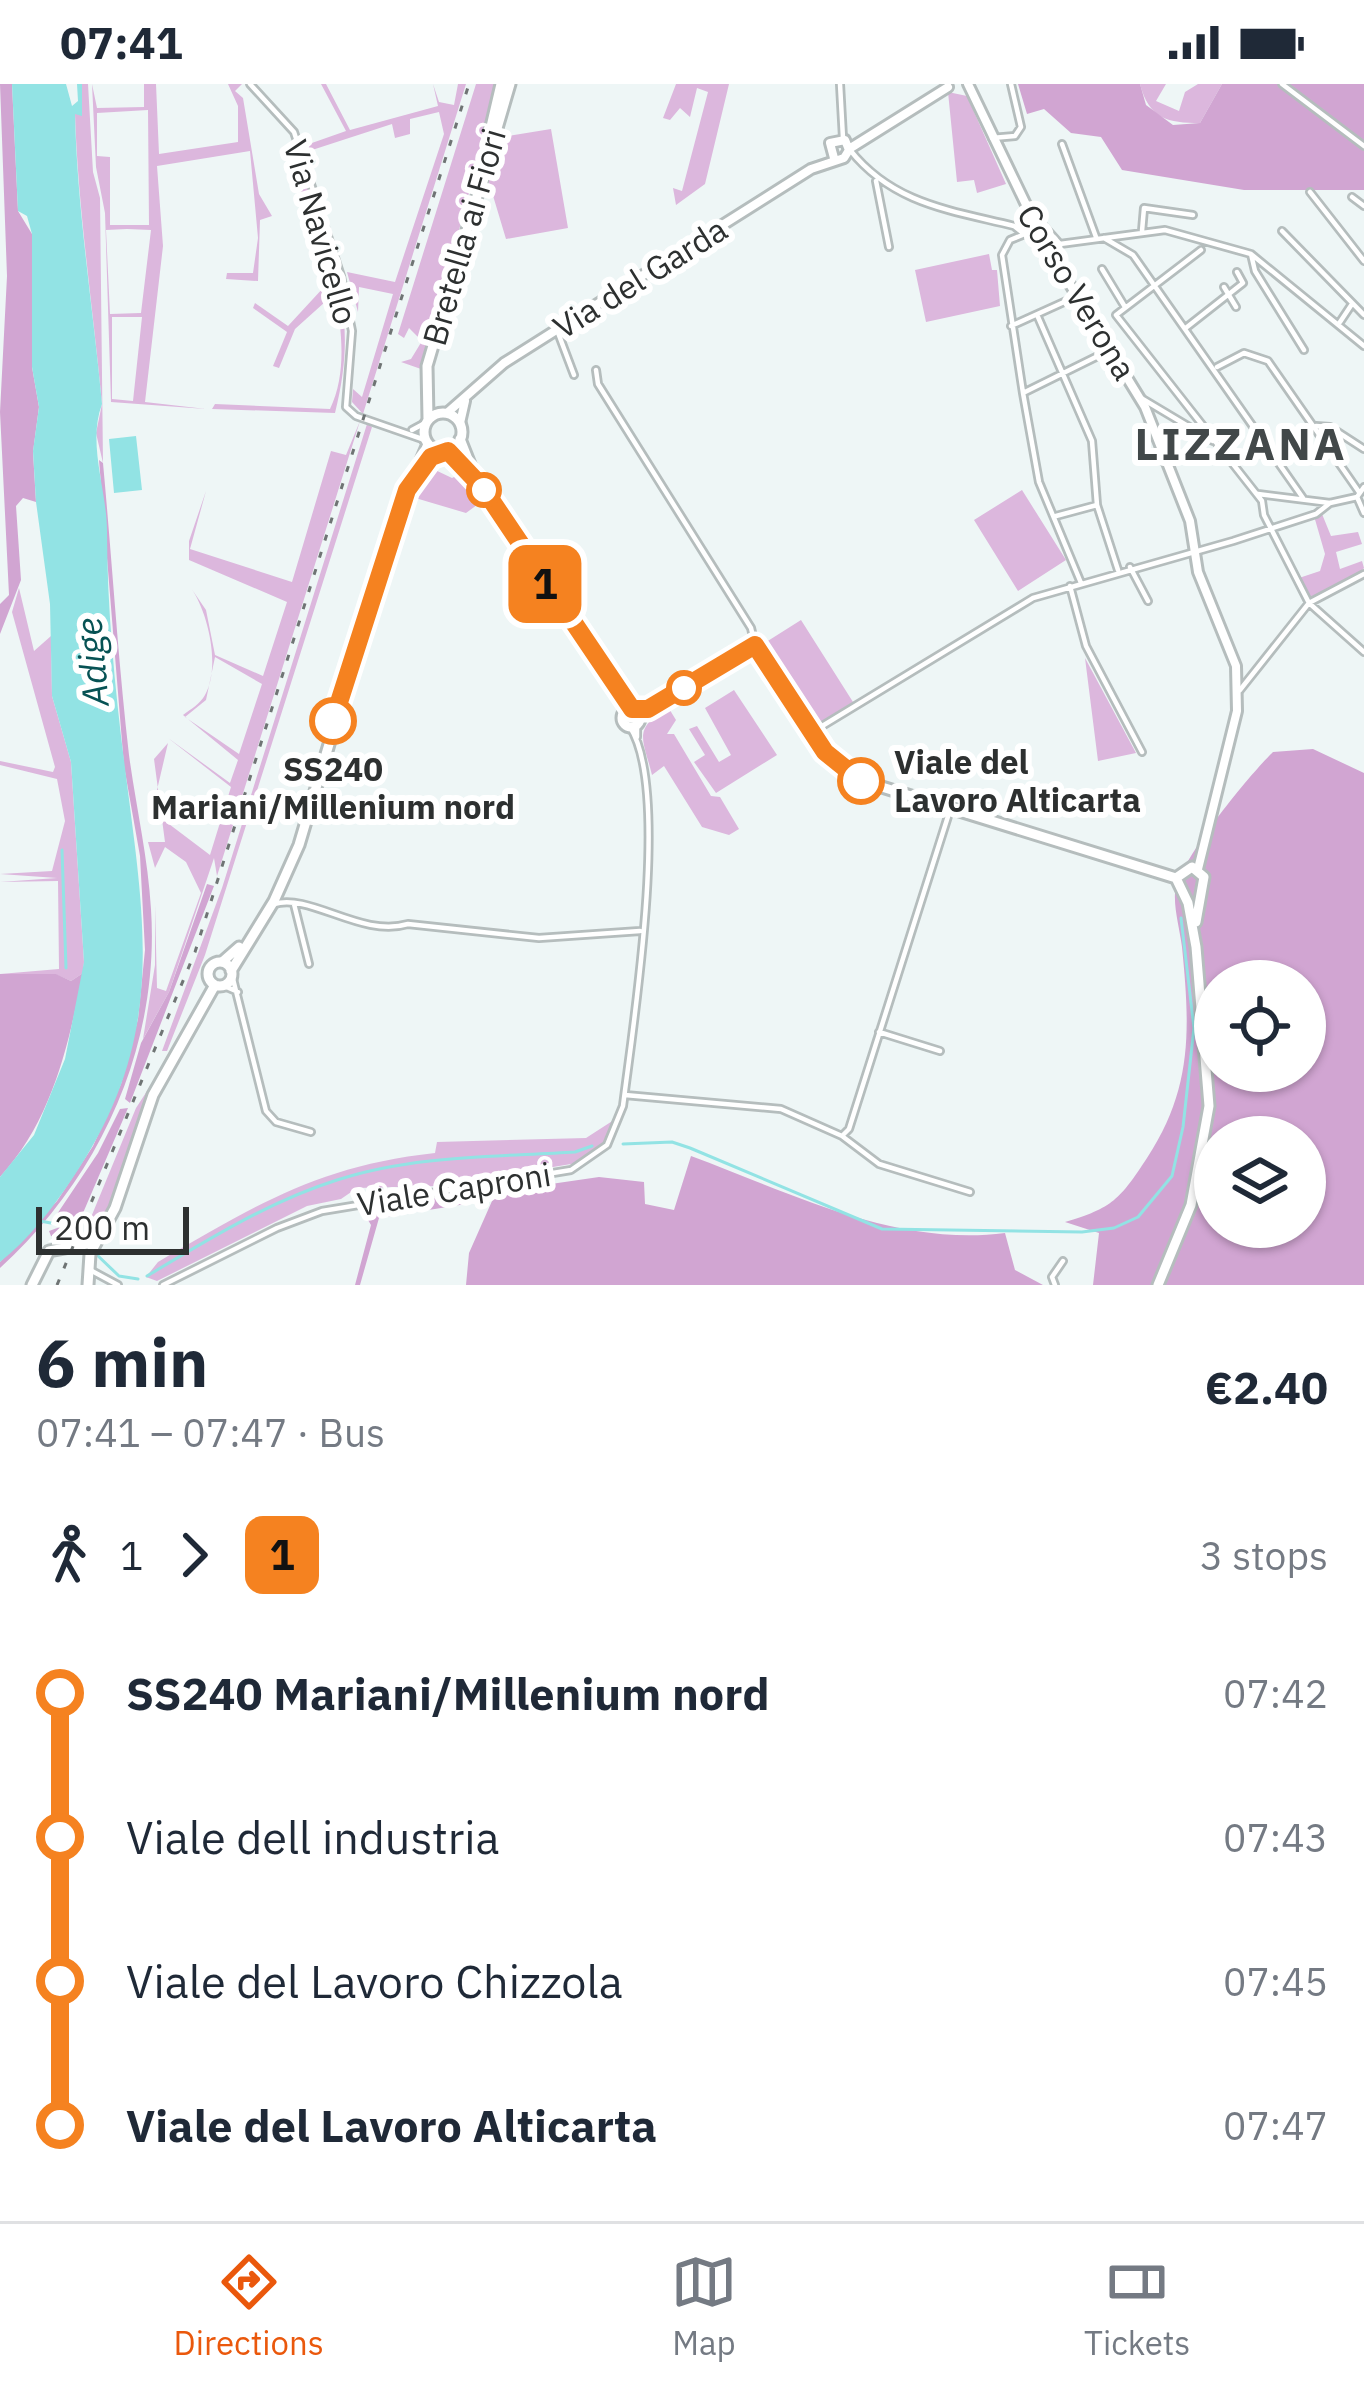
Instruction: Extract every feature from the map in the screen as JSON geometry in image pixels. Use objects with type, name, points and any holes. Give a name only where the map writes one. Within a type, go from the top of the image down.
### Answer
[{"type":"main road","name":"Bretella ai Fiori","points":[[427,421],[427,366],[505,84]]},
{"type":"main road","points":[[831,154],[944,85],[965,87]]},
{"type":"main road","name":"Corso Verona","points":[[965,87],[1075,297],[1141,398],[1190,520],[1194,551],[1242,675],[1192,868]]},
{"type":"main road","name":"Via del Garda","points":[[427,421],[557,330],[846,148]]},
{"type":"main road","points":[[472,391],[460,422],[460,440],[476,477]]},
{"type":"main road","name":"Bretella ai Fiori","points":[[425,392],[444,413]]},
{"type":"main road","points":[[444,413],[460,422]]},
{"type":"main road","points":[[90,1285],[90,1266],[153,1095],[271,907],[299,845],[396,519],[421,468],[427,421]]},
{"type":"main road","points":[[421,468],[460,440]]},
{"type":"main road","points":[[427,442],[476,477],[635,719],[759,647],[812,732],[848,775],[1176,878],[1185,895],[1196,947],[1208,1064],[1205,1140],[1191,1205],[1159,1285]]},
{"type":"main road","points":[[219,985],[209,969],[242,945],[290,861],[365,626]]},
{"type":"main road","points":[[1176,878],[1192,868],[1204,882],[1197,894],[1196,947]]},
{"type":"main road","points":[[1185,895],[1197,894]]},
{"type":"main road","points":[[222,962],[231,973]]},
{"type":"main road","points":[[36,1285],[38,1266],[53,1249],[75,1249],[102,1234]]},
{"type":"main road","points":[[75,1249],[90,1266]]},
{"type":"street","name":"Via Navicello","points":[[250,84],[294,132],[340,276],[352,331],[346,407],[356,416],[427,442]]},
{"type":"street","points":[[840,84],[846,148],[876,181],[908,200],[1014,226],[1023,233]]},
{"type":"street","points":[[992,138],[1015,136],[1021,127],[1011,84]]},
{"type":"street","points":[[1282,84],[1364,145]]},
{"type":"street","points":[[1062,144],[1099,237],[1129,251],[1216,368],[1303,498]]},
{"type":"street","points":[[876,181],[889,247]]},
{"type":"street","points":[[1310,193],[1364,261]]},
{"type":"street","points":[[1352,197],[1364,206]]},
{"type":"street","points":[[1142,231],[1144,208],[1193,215]]},
{"type":"street","points":[[1028,212],[1056,242],[1165,230],[1251,254],[1364,346]]},
{"type":"street","points":[[1037,229],[1023,233],[1002,255],[1040,482],[1081,583]]},
{"type":"street","points":[[1282,231],[1364,315]]},
{"type":"street","points":[[1201,250],[1115,315],[1253,491],[1309,603],[1364,652]]},
{"type":"street","points":[[1251,254],[1255,271],[1304,350]]},
{"type":"street","points":[[1102,269],[1125,308]]},
{"type":"street","points":[[1187,327],[1244,284],[1237,272]]},
{"type":"street","points":[[1224,287],[1237,307]]},
{"type":"street","points":[[1011,326],[1075,297]]},
{"type":"street","points":[[1340,322],[1352,304]]},
{"type":"street","points":[[1038,317],[1092,442],[1097,505],[1118,570]]},
{"type":"street","points":[[557,330],[574,375]]},
{"type":"street","points":[[1023,393],[1109,350]]},
{"type":"street","points":[[1216,368],[1255,353],[1268,361],[1360,492],[1364,513]]},
{"type":"street","points":[[596,370],[598,384],[759,647]]},
{"type":"street","points":[[1141,398],[1218,445]]},
{"type":"street","points":[[400,430],[427,421]]},
{"type":"street","points":[[1316,425],[1330,427],[1364,449]]},
{"type":"street","points":[[1253,491],[1262,497],[1330,503]]},
{"type":"street","points":[[812,732],[994,618],[1118,570],[1316,514],[1360,492]]},
{"type":"street","points":[[1054,517],[1097,505]]},
{"type":"street","points":[[1130,567],[1148,601]]},
{"type":"street","points":[[1242,675],[1256,670],[1309,603],[1364,574]]},
{"type":"street","points":[[1070,586],[1086,646],[1142,752]]},
{"type":"street","name":"Viale Caproni","points":[[163,1285],[322,1211],[572,1170],[597,1156],[614,1136],[625,1095],[649,808],[635,719]]},
{"type":"street","points":[[842,1136],[849,1129],[950,810]]},
{"type":"street","points":[[280,890],[291,903],[310,964]]},
{"type":"street","points":[[271,907],[291,903],[339,920],[388,928],[408,924],[539,938],[640,931]]},
{"type":"street","points":[[231,973],[241,996],[266,1111],[276,1122],[311,1132]]},
{"type":"street","points":[[219,985],[241,996]]},
{"type":"street","points":[[879,1032],[940,1052]]},
{"type":"street","points":[[625,1095],[782,1109],[842,1136],[879,1164],[970,1192]]},
{"type":"street","points":[[1055,1285],[1052,1277],[1063,1261]]},
{"type":"street","points":[[90,1266],[109,1283]]},
{"type":"street","points":[[90,1285],[118,1285]]},
{"type":"shaded area","points":[[0,84],[12,84],[18,211],[32,234],[32,367],[39,407],[33,452],[36,502],[23,498],[16,506],[21,580],[0,634],[0,604],[9,595],[0,412],[7,276]]},
{"type":"shaded area","points":[[82,84],[88,84],[93,172],[100,198],[103,463],[96,433],[102,404],[75,114],[82,113]]},
{"type":"shaded area","points":[[92,84],[97,108],[144,107],[144,84],[156,84],[159,154],[238,142],[238,106],[228,84],[242,84],[235,91],[243,98],[259,194],[272,216],[260,220],[258,281],[226,279],[227,273],[253,273],[258,238],[250,151],[157,166],[163,246],[145,402],[206,409],[111,402],[105,213],[96,167]],"holes":[[[148,110],[149,225],[110,225],[110,157],[97,156],[97,113]],[[106,230],[151,230],[141,313],[110,314]],[[112,317],[142,317],[133,401],[112,399]]]},
{"type":"shaded area","points":[[321,84],[326,84],[350,130],[438,106],[433,84],[439,102],[454,105],[458,84],[466,84],[363,414],[352,402],[353,389],[362,397],[393,294],[359,287],[358,312],[347,272],[395,282],[444,134],[439,112],[410,119],[410,134],[395,138],[392,124],[309,151],[309,144],[346,131]]},
{"type":"shaded area","points":[[476,84],[498,84],[435,320],[424,326],[432,333],[421,369],[401,362],[411,359],[422,341],[409,328],[404,338],[398,334]]},
{"type":"shaded area","points":[[676,84],[729,84],[705,184],[676,205],[673,188],[682,191],[708,92],[697,88],[690,117],[680,108],[670,120],[663,118]]},
{"type":"shaded area","points":[[1018,84],[1140,84],[1146,105],[1173,125],[1200,123],[1222,84],[1364,84],[1364,190],[1244,190],[1122,170],[1101,137],[1071,133],[1044,109],[1027,114]]},
{"type":"shaded area","points":[[1140,84],[1166,84],[1156,101],[1179,111],[1185,92],[1198,84],[1222,84],[1200,123],[1161,117],[1149,105]]},
{"type":"shaded area","points":[[948,92],[967,96],[1006,184],[977,193],[974,180],[957,182]]},
{"type":"shaded area","points":[[551,129],[568,228],[506,239],[488,179],[501,137]]},
{"type":"shaded area","points":[[302,176],[311,190],[335,272],[307,193],[291,191],[305,187]]},
{"type":"shaded area","points":[[989,254],[992,270],[997,270],[1000,306],[926,322],[915,270]]},
{"type":"shaded area","points":[[336,274],[345,352],[335,413],[212,409],[215,404],[330,409],[341,367],[335,293],[295,329],[279,368],[273,366],[287,332],[253,308],[255,303],[288,326]]},
{"type":"shaded area","points":[[360,421],[217,876],[214,858],[169,992],[143,1039],[155,965],[155,905],[157,988],[166,991],[201,893],[186,862],[165,847],[155,868],[148,842],[165,842],[162,819],[210,855],[231,787],[168,738],[230,783],[238,760],[188,719],[239,754],[262,684],[215,657],[211,678],[210,640],[191,588],[206,610],[215,655],[263,676],[287,602],[189,560],[189,541],[206,491],[190,549],[292,582],[331,451],[346,455]]},
{"type":"shaded area","points":[[367,424],[372,427],[205,955],[167,1051],[162,1051],[222,888]]},
{"type":"shaded area","points":[[99,460],[103,463],[129,755],[151,909],[145,1010],[134,1059],[94,1151],[36,1232],[0,1268],[0,1262],[57,1201],[93,1146],[121,1084],[138,1019],[145,950],[140,856],[124,766]]},
{"type":"shaded area","points":[[431,468],[452,478],[462,473],[481,502],[466,513],[412,497]]},
{"type":"shaded area","points":[[1022,490],[1066,560],[1018,591],[974,520]]},
{"type":"shaded area","points":[[1322,514],[1331,536],[1358,532],[1362,544],[1336,552],[1340,569],[1362,561],[1364,568],[1353,581],[1310,597],[1299,578],[1320,571],[1325,554],[1314,516]]},
{"type":"shaded area","points":[[19,588],[34,651],[51,636],[52,696],[71,762],[84,962],[83,973],[71,981],[55,974],[0,974],[59,969],[58,881],[0,882],[57,878],[0,874],[52,871],[65,821],[57,779],[0,765],[0,761],[53,772],[55,767],[12,612]]},
{"type":"shaded area","points":[[801,620],[853,702],[815,726],[763,644]]},
{"type":"shaded area","points":[[1085,658],[1136,753],[1098,761]]},
{"type":"shaded area","points":[[734,690],[777,755],[716,793],[694,762],[705,755],[689,729],[697,726],[719,762],[731,755],[705,708]]},
{"type":"shaded area","points":[[668,707],[676,720],[667,734],[674,734],[711,796],[720,797],[739,829],[729,835],[702,827],[664,766],[652,775],[643,736],[649,722]]},
{"type":"shaded area","points":[[168,743],[158,787],[154,759]]},
{"type":"shaded area","points":[[1313,749],[1364,773],[1364,1285],[1093,1285],[1099,1233],[1065,1222],[1105,1206],[1130,1183],[1173,1107],[1187,1031],[1175,893],[1188,861],[1273,752]]},
{"type":"shaded area","points":[[207,884],[214,886],[130,1103],[125,1099],[141,1043],[169,992]]},
{"type":"shaded area","points":[[83,973],[64,1055],[45,1107],[0,1177],[0,974],[56,974],[71,981]]},
{"type":"shaded area","points":[[162,1068],[116,1194],[92,1235],[80,1244],[136,1108]]},
{"type":"shaded area","points":[[128,1108],[71,1241],[51,1236],[49,1231],[60,1227],[51,1223],[98,1153],[120,1109]]},
{"type":"shaded area","points":[[617,1118],[601,1148],[577,1163],[439,1186],[357,1188],[341,1199],[307,1206],[157,1281],[146,1277],[158,1262],[227,1222],[322,1178],[435,1153],[437,1142],[586,1138]]},
{"type":"shaded area","points":[[691,1156],[884,1225],[964,1235],[1005,1233],[1015,1270],[1043,1285],[466,1285],[469,1253],[496,1192],[599,1177],[644,1182],[645,1204],[674,1210]]},
{"type":"shaded area","points":[[487,1190],[472,1203],[379,1218],[360,1285],[355,1285],[371,1225],[365,1215],[372,1207]]},
{"type":"water","name":"Adige","points":[[12,84],[66,84],[72,106],[78,101],[77,84],[82,84],[82,116],[75,114],[76,150],[102,404],[97,451],[106,515],[115,679],[139,879],[142,980],[124,1077],[103,1127],[48,1213],[0,1262],[0,1177],[34,1135],[65,1059],[84,962],[71,762],[52,696],[50,604],[36,502],[33,451],[39,407],[32,367],[32,234],[27,216],[18,211]]},
{"type":"water","points":[[136,436],[142,490],[114,493],[109,439]]},
{"type":"waterway","points":[[62,850],[66,968]]},
{"type":"waterway","points":[[623,1144],[672,1142],[882,1229],[1082,1232],[1114,1228],[1138,1217],[1172,1176],[1183,1127],[1194,1028],[1181,918]]},
{"type":"waterway","points":[[147,1276],[263,1210],[337,1180],[425,1161],[575,1152],[592,1146]]},
{"type":"waterway","points":[[40,1221],[67,1226]]},
{"type":"waterway","points":[[96,1254],[119,1276],[138,1279]]},
{"type":"railway","points":[[57,1285],[195,952],[469,84]]},
{"type":"bus line","name":"1","points":[[333,721],[407,490],[431,457],[448,451],[460,458],[483,488],[609,682],[632,709],[648,709],[755,645],[825,752],[861,781]]},
{"type":"place","name":"SS240 Mariani/Millenium nord","points":[[333,721]]},
{"type":"place","name":"Viale del Lavoro Alticarta","points":[[861,781]]},
{"type":"district","name":"LIZZANA","points":[[1241,444]]}]
